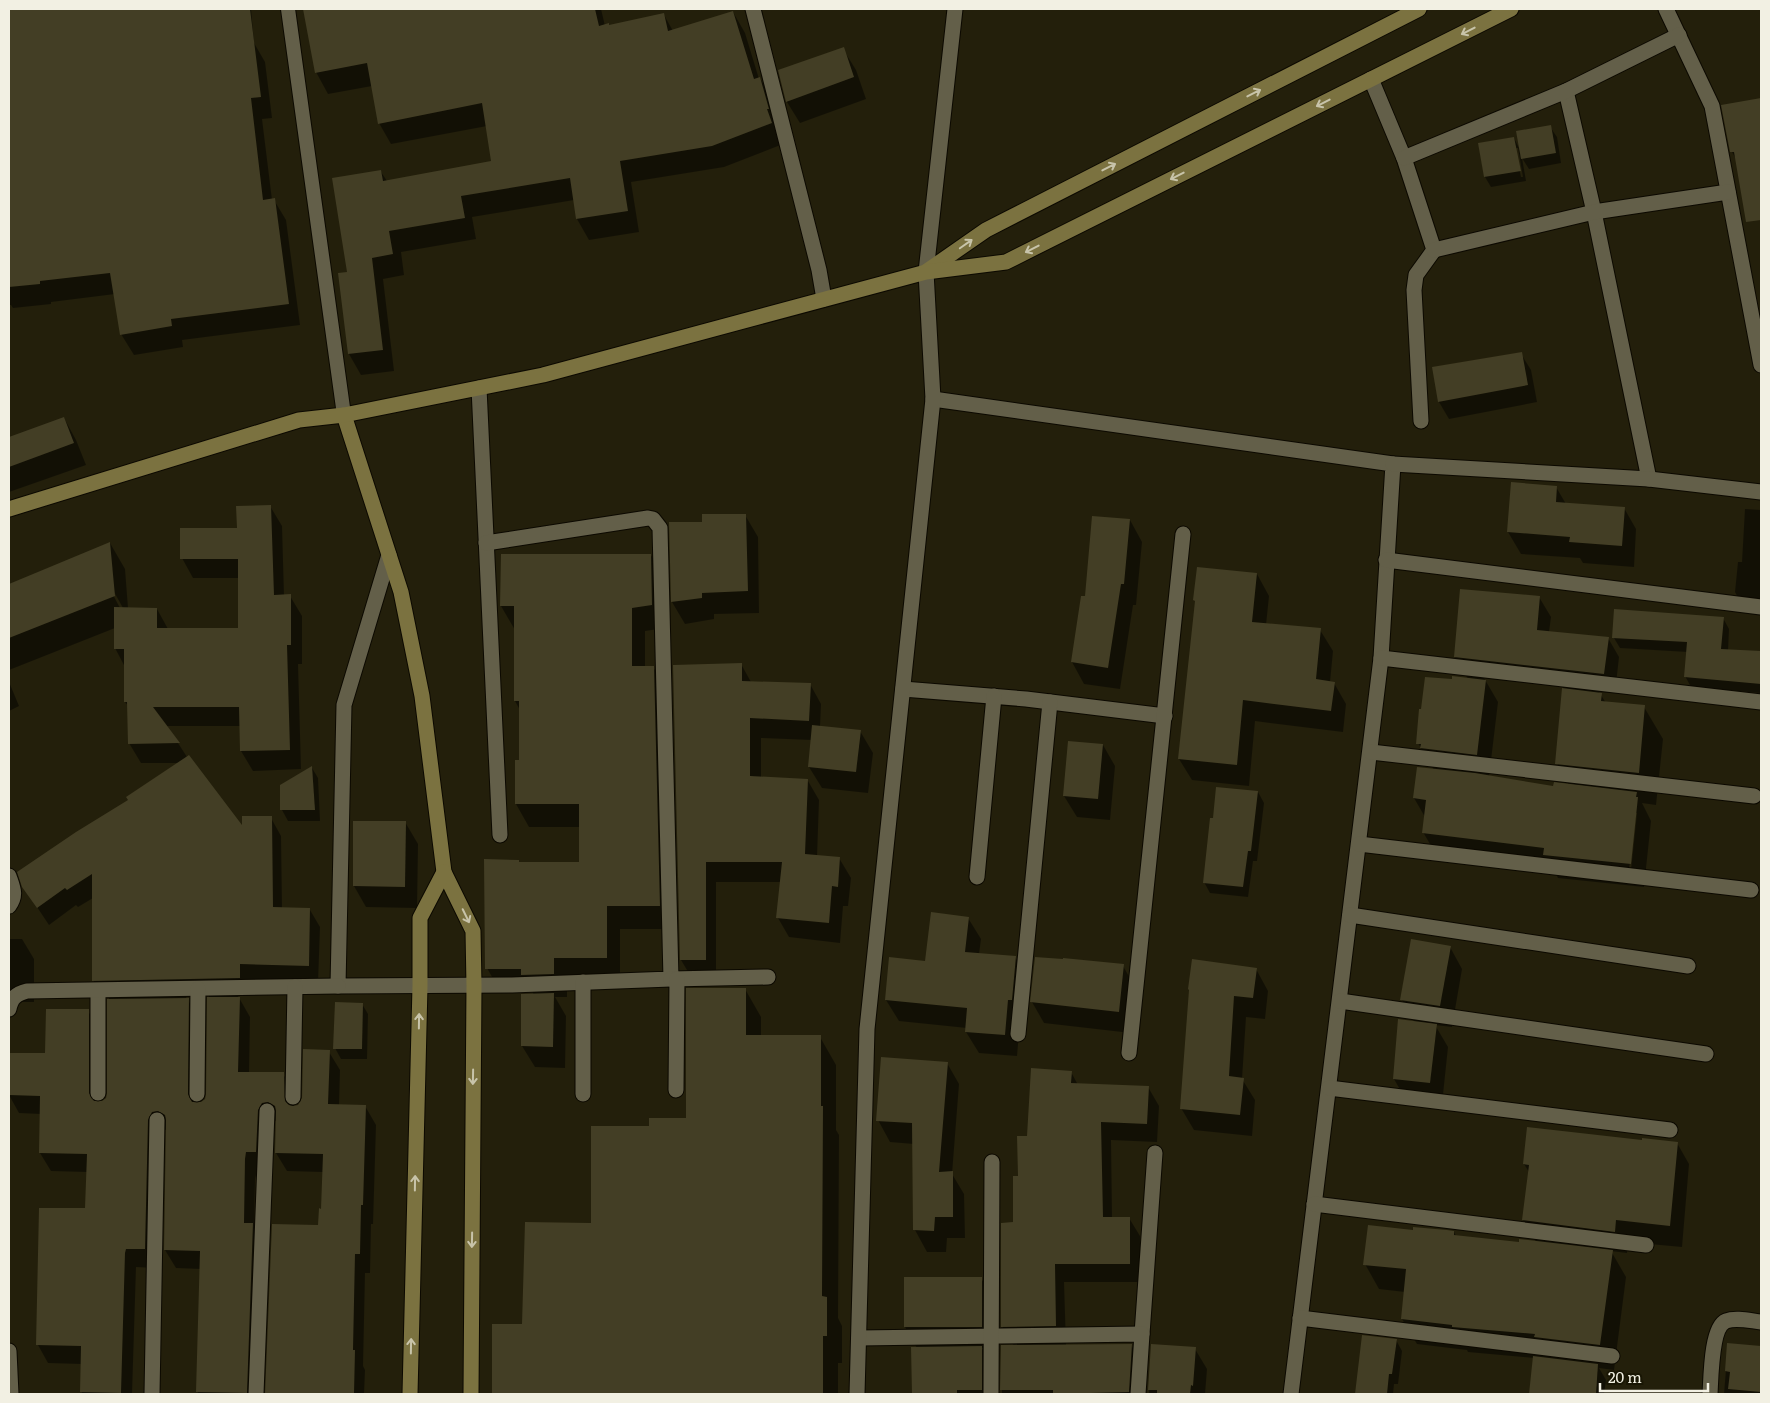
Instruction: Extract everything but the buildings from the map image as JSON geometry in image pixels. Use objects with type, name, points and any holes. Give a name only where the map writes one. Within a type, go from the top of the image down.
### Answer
[{"type":"main road","points":[[926,272],[986,230],[1419,9]]},
{"type":"main road","points":[[9,509],[299,420],[344,415],[543,375],[926,272],[1006,262],[1512,9]]},
{"type":"main road","points":[[344,415],[401,592],[422,696],[444,872],[473,931],[471,1394]]},
{"type":"main road","points":[[410,1394],[420,918],[444,872]]},
{"type":"street","points":[[752,9],[819,270],[824,299]]},
{"type":"street","points":[[857,1394],[868,1029],[933,399],[926,272],[955,9]]},
{"type":"street","points":[[1666,9],[1712,106],[1761,365]]},
{"type":"street","points":[[1404,158],[1566,91],[1679,35]]},
{"type":"street","points":[[1371,79],[1404,158],[1434,250]]},
{"type":"street","points":[[1566,91],[1594,212],[1649,479]]},
{"type":"street","points":[[1421,421],[1414,290],[1416,275],[1434,250],[1594,212],[1728,192]]},
{"type":"street","points":[[479,388],[500,836]]},
{"type":"street","points":[[933,399],[1393,464],[1649,479],[1761,492]]},
{"type":"street","points":[[1291,1394],[1371,752],[1381,658],[1393,464]]},
{"type":"street","points":[[486,543],[648,518],[653,519],[660,528],[676,1090]]},
{"type":"street","points":[[1129,1053],[1183,534]]},
{"type":"street","points":[[338,986],[344,705],[389,555]]},
{"type":"street","points":[[1386,560],[1761,607]]},
{"type":"street","points":[[1381,658],[1761,702]]},
{"type":"street","points":[[903,689],[994,696],[1165,716]]},
{"type":"street","points":[[977,877],[994,696]]},
{"type":"street","points":[[1018,1034],[1050,702]]},
{"type":"street","points":[[1371,752],[1754,796]]},
{"type":"street","points":[[1359,844],[1750,890]]},
{"type":"street","points":[[9,876],[14,890],[14,899],[9,906]]},
{"type":"street","points":[[1350,916],[1688,966]]},
{"type":"street","points":[[9,1009],[10,1001],[18,994],[27,991],[338,986],[474,986],[768,977]]},
{"type":"street","points":[[582,1094],[583,982]]},
{"type":"street","points":[[293,1097],[295,987]]},
{"type":"street","points":[[197,1094],[198,989]]},
{"type":"street","points":[[98,991],[98,1093]]},
{"type":"street","points":[[1340,1001],[1706,1054]]},
{"type":"street","points":[[1329,1088],[1670,1130]]},
{"type":"street","points":[[256,1394],[267,1111]]},
{"type":"street","points":[[152,1394],[157,1120]]},
{"type":"street","points":[[1138,1394],[1155,1153]]},
{"type":"street","points":[[991,1394],[992,1162]]},
{"type":"street","points":[[1314,1204],[1646,1245]]},
{"type":"street","points":[[1300,1318],[1612,1356]]},
{"type":"street","points":[[1710,1394],[1716,1336],[1721,1325],[1727,1321],[1761,1322]]},
{"type":"street","points":[[859,1338],[1142,1334]]},
{"type":"street","points":[[9,1351],[11,1394]]},
{"type":"lane","points":[[288,9],[344,415]]}]
